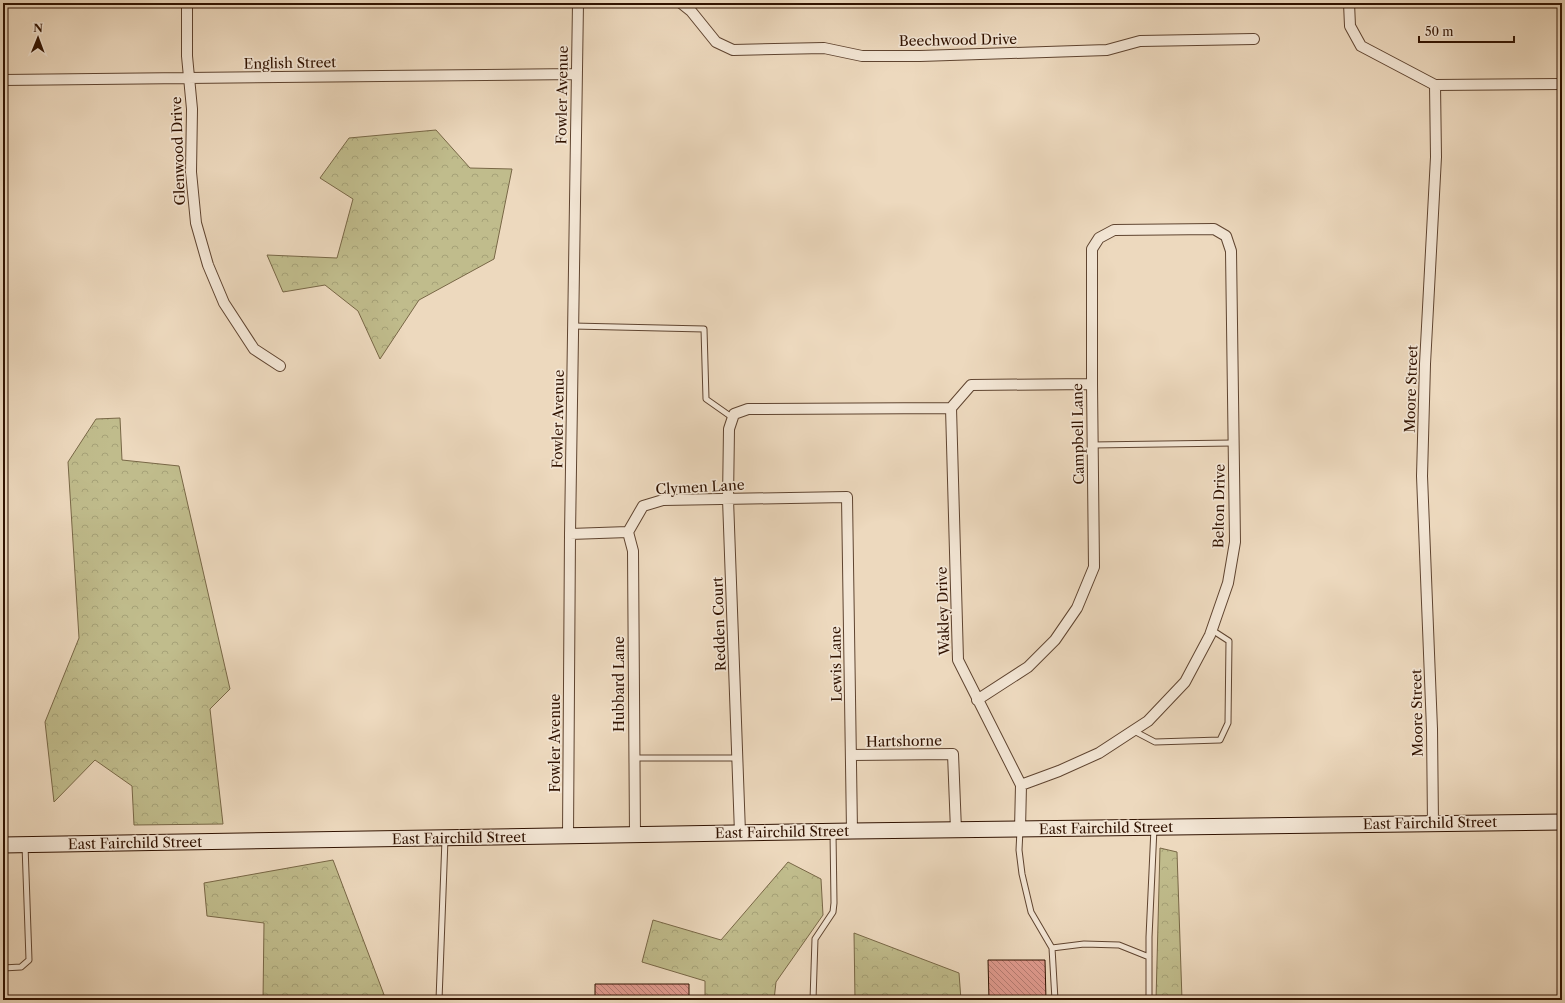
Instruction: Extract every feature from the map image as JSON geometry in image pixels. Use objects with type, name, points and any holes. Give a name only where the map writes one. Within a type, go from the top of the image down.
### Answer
[{"type":"street","name":"Glenwood Drive","points":[[187,3],[186,56],[192,109],[191,172],[196,223],[208,265],[224,303],[254,349],[280,366]]},
{"type":"street","name":"Fowler Avenue","points":[[568,836],[570,534],[578,3]]},
{"type":"street","name":"Beechwood Drive","points":[[681,3],[691,11],[716,42],[733,50],[824,48],[862,56],[920,56],[1107,50],[1140,41],[1254,39]]},
{"type":"street","points":[[1349,3],[1350,26],[1361,46],[1435,85],[1562,84]]},
{"type":"street","name":"English Street","points":[[3,80],[576,74]]},
{"type":"street","name":"Moore Street","points":[[1433,823],[1432,728],[1422,476],[1425,364],[1436,157],[1435,85]]},
{"type":"street","name":"Campbell Lane","points":[[977,700],[1028,667],[1055,640],[1077,608],[1094,567],[1092,445],[1092,249],[1098,238],[1114,230],[1214,229]]},
{"type":"street","name":"Belton Drive","points":[[1021,784],[1059,771],[1099,753],[1148,721],[1185,682],[1212,630],[1228,583],[1235,542],[1231,252],[1226,236],[1214,229]]},
{"type":"street","points":[[734,416],[748,409],[951,408],[970,385],[1092,384]]},
{"type":"street","name":"Wakley Drive","points":[[951,408],[958,660],[1021,784],[1020,829]]},
{"type":"street","name":"Redden Court","points":[[734,416],[729,429],[728,499],[740,833]]},
{"type":"street","name":"Clymen Lane","points":[[628,532],[643,506],[663,500],[847,497]]},
{"type":"street","name":"Lewis Lane","points":[[847,497],[852,831]]},
{"type":"street","points":[[570,534],[628,532]]},
{"type":"street","name":"Hubbard Lane","points":[[628,532],[633,551],[635,836]]},
{"type":"street","name":"Hartshorne","points":[[851,755],[953,754],[956,830]]},
{"type":"street","name":"East Fairchild Street","points":[[3,845],[635,836],[833,831],[1562,822]]},
{"type":"lane","points":[[573,326],[704,329],[706,400],[734,416]]},
{"type":"lane","points":[[1092,445],[1234,443]]},
{"type":"lane","points":[[1134,731],[1155,742],[1220,740],[1228,723],[1229,641],[1212,630]]},
{"type":"lane","points":[[634,758],[738,758]]},
{"type":"lane","points":[[1149,1000],[1149,957],[1154,827]]},
{"type":"lane","points":[[1020,829],[1019,850],[1022,874],[1031,912],[1052,948],[1054,1000]]},
{"type":"lane","points":[[814,1000],[815,939],[833,912],[833,831]]},
{"type":"lane","points":[[439,1000],[445,838]]},
{"type":"lane","points":[[3,968],[21,967],[29,960],[25,844]]},
{"type":"lane","points":[[1052,948],[1084,944],[1120,945],[1149,957]]},
{"type":"green space","points":[[436,130],[470,168],[512,169],[494,259],[419,300],[380,359],[358,311],[325,285],[283,292],[267,255],[337,258],[353,199],[320,178],[349,138]]},
{"type":"green space","points":[[120,418],[122,460],[179,466],[230,689],[210,709],[223,824],[134,825],[132,786],[95,760],[54,802],[45,722],[79,638],[68,462],[96,419]]},
{"type":"green space","points":[[1160,848],[1177,852],[1182,1000],[1156,1000]]},
{"type":"green space","points":[[333,860],[386,1000],[263,1000],[264,923],[207,916],[204,883]]},
{"type":"green space","points":[[788,862],[821,879],[823,915],[776,982],[774,1000],[705,1000],[705,981],[642,962],[653,920],[721,940]]},
{"type":"green space","points":[[854,933],[959,973],[961,1000],[855,1000]]},
{"type":"building","points":[[988,960],[1045,960],[1046,1000],[989,1000]]},
{"type":"building","points":[[595,984],[689,984],[689,1000],[595,1000]]}]
